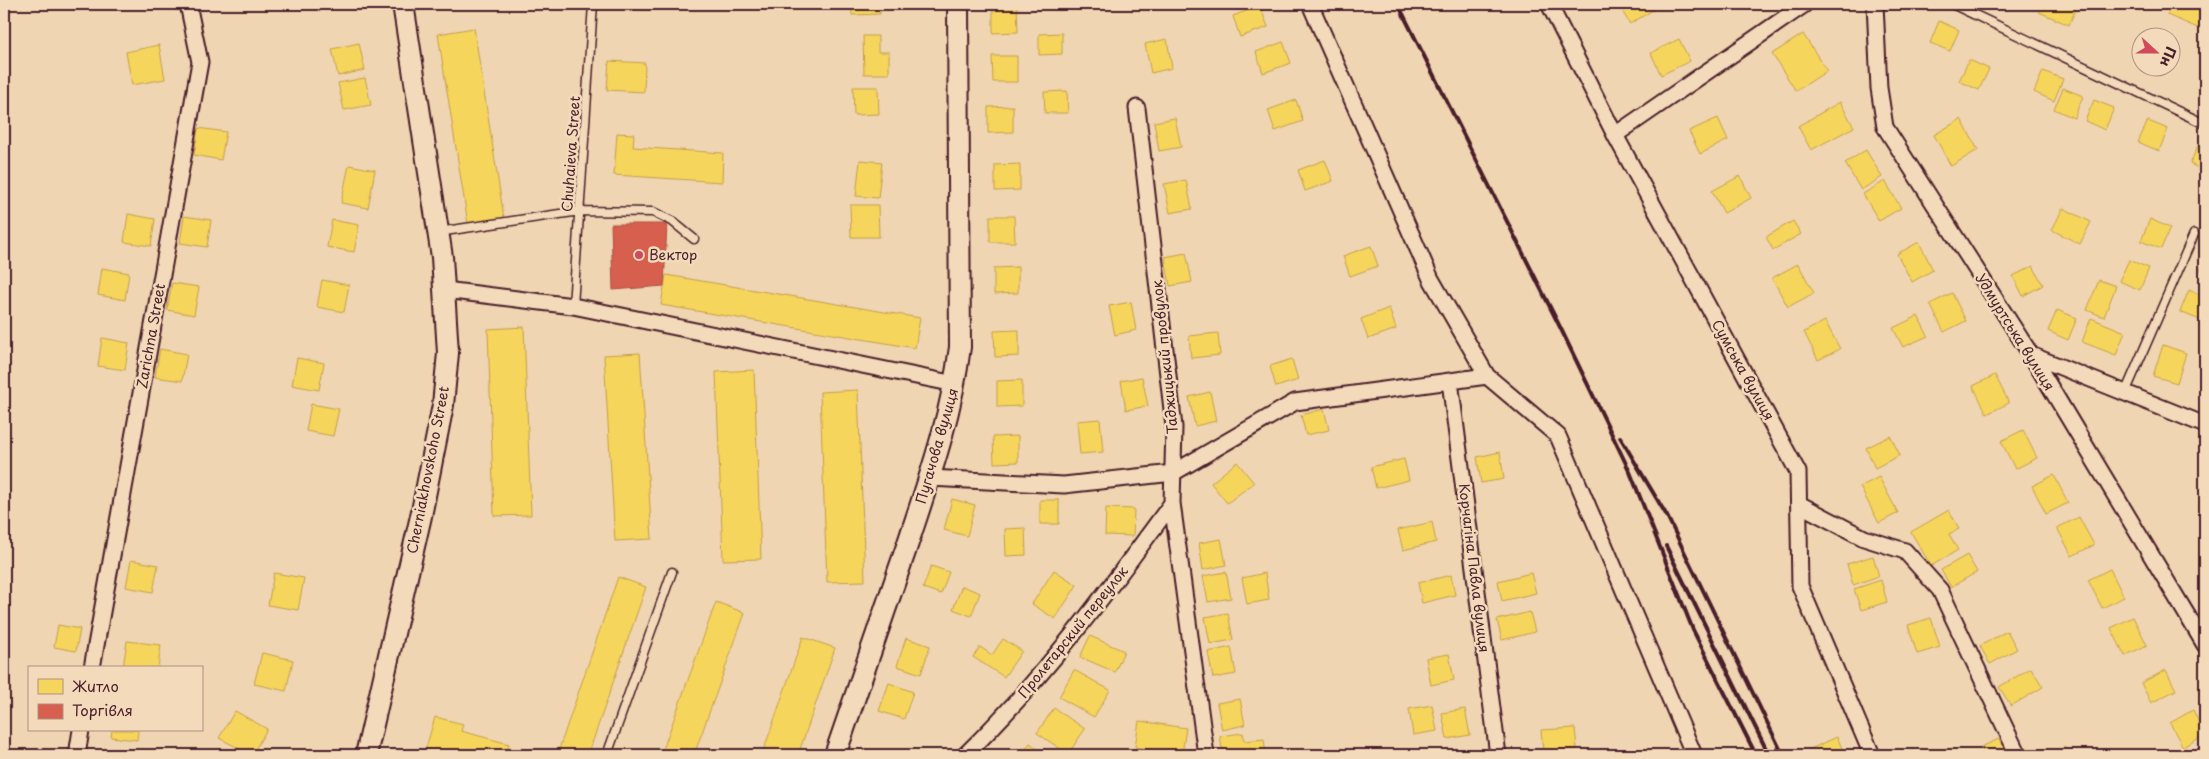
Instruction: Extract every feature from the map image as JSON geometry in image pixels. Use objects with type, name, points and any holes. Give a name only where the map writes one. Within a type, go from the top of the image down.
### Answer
[{"type":"street","name":"Zarichna Street","points":[[92,666],[200,62],[188,4]]},
{"type":"street","name":"Cherniakhovskoho Street","points":[[366,755],[421,516],[443,405],[448,352],[438,232],[403,4]]},
{"type":"street","name":"Пугачова вулиця","points":[[835,755],[930,478],[948,417],[955,384],[960,347],[958,4]]},
{"type":"street","points":[[1310,4],[1431,279],[1487,376],[1558,436],[1694,755]]},
{"type":"street","name":"Сумська вулиця","points":[[1549,4],[1614,134],[1798,472],[1800,586],[1872,755]]},
{"type":"street","points":[[1614,134],[1805,4]]},
{"type":"street","name":"Удмуртська вулиця","points":[[1875,4],[1879,88],[1885,127],[2031,355],[2205,645]]},
{"type":"street","name":"Таджицький провулок","points":[[1137,108],[1174,427],[1172,503],[1206,755]]},
{"type":"street","points":[[444,290],[573,306],[955,384]]},
{"type":"street","points":[[2031,355],[2205,425]]},
{"type":"street","points":[[930,478],[1064,485],[1173,473],[1295,402],[1487,376]]},
{"type":"street","name":"Корчагіна Павла вулиця","points":[[1450,381],[1498,755]]},
{"type":"street","name":"Пролетарский переулок","points":[[965,755],[1006,715],[1088,618],[1172,503]]},
{"type":"street","points":[[1799,504],[1864,538],[1905,551],[1934,583],[1940,590],[2018,755]]},
{"type":"street","points":[[77,755],[81,732]]},
{"type":"lane","name":"Chuhaieva Street","points":[[573,306],[593,4]]},
{"type":"lane","points":[[1952,4],[2205,124]]},
{"type":"lane","points":[[438,232],[580,211],[653,212],[672,221],[694,238]]},
{"type":"lane","points":[[2125,393],[2194,234]]},
{"type":"lane","points":[[607,755],[672,572]]},
{"type":"building: Житло","points":[[475,4],[498,4],[476,8]]},
{"type":"building: Житло","points":[[612,4],[649,4],[649,10],[612,8]]},
{"type":"building: Житло","points":[[851,4],[880,4],[880,14],[852,15]]},
{"type":"building: Житло","points":[[1623,4],[1654,4],[1656,8],[1630,24],[1619,6]]},
{"type":"building: Житло","points":[[1756,4],[1772,4],[1759,10]]},
{"type":"building: Житло","points":[[2043,4],[2078,4],[2069,25],[2039,12]]},
{"type":"building: Житло","points":[[2172,4],[2205,4],[2205,31],[2167,15]]},
{"type":"building: Житло","points":[[1017,6],[1018,32],[993,33],[993,7]]},
{"type":"building: Житло","points":[[1260,6],[1268,27],[1240,37],[1233,16]]},
{"type":"building: Житло","points":[[1939,21],[1959,30],[1950,51],[1930,43]]},
{"type":"building: Житло","points":[[474,28],[504,218],[468,224],[438,34]]},
{"type":"building: Житло","points":[[1062,33],[1062,54],[1039,55],[1039,34]]},
{"type":"building: Житло","points":[[1803,34],[1827,71],[1796,91],[1772,54]]},
{"type":"building: Житло","points":[[863,36],[878,36],[878,52],[889,52],[889,74],[864,74]]},
{"type":"building: Житло","points":[[1167,39],[1172,68],[1151,73],[1145,44]]},
{"type":"building: Житло","points":[[1679,39],[1690,61],[1661,75],[1651,53]]},
{"type":"building: Житло","points":[[1283,42],[1291,63],[1263,73],[1256,52]]},
{"type":"building: Житло","points":[[359,43],[365,70],[338,76],[332,49]]},
{"type":"building: Житло","points":[[159,45],[165,79],[132,85],[126,52]]},
{"type":"building: Житло","points":[[992,56],[1017,56],[1017,82],[993,82]]},
{"type":"building: Житло","points":[[1969,60],[1989,69],[1979,90],[1959,81]]},
{"type":"building: Житло","points":[[609,61],[645,63],[644,92],[607,90]]},
{"type":"building: Житло","points":[[2043,71],[2063,79],[2054,101],[2034,92]]},
{"type":"building: Житло","points":[[365,78],[371,105],[344,110],[338,83]]},
{"type":"building: Житло","points":[[853,87],[878,87],[879,114],[854,115]]},
{"type":"building: Житло","points":[[2063,88],[2083,96],[2074,118],[2054,109]]},
{"type":"building: Житло","points":[[1067,91],[1068,113],[1045,113],[1044,92]]},
{"type":"building: Житло","points":[[1296,100],[1303,121],[1275,131],[1268,110]]},
{"type":"building: Житло","points":[[2094,100],[2114,108],[2105,130],[2085,121]]},
{"type":"building: Житло","points":[[1840,102],[1854,127],[1811,150],[1798,126]]},
{"type":"building: Житло","points":[[1013,106],[1013,132],[988,133],[988,107]]},
{"type":"building: Житло","points":[[1175,118],[1181,147],[1159,151],[1154,122]]},
{"type":"building: Житло","points":[[1718,118],[1728,140],[1700,154],[1689,131]]},
{"type":"building: Житло","points":[[1961,119],[1978,150],[1951,166],[1934,135]]},
{"type":"building: Житло","points":[[2148,121],[2168,129],[2159,151],[2138,142]]},
{"type":"building: Житло","points":[[198,128],[226,132],[221,160],[194,155]]},
{"type":"building: Житло","points":[[617,133],[634,134],[633,147],[723,153],[722,182],[614,175]]},
{"type":"building: Житло","points":[[2199,143],[2205,146],[2205,171],[2190,164]]},
{"type":"building: Житло","points":[[1866,150],[1882,177],[1861,190],[1845,163]]},
{"type":"building: Житло","points":[[860,160],[882,162],[878,198],[856,196]]},
{"type":"building: Житло","points":[[1325,160],[1333,181],[1305,191],[1298,170]]},
{"type":"building: Житло","points":[[1020,164],[1020,190],[995,191],[995,165]]},
{"type":"building: Житло","points":[[349,165],[375,170],[368,208],[341,203]]},
{"type":"building: Житло","points":[[1740,176],[1751,198],[1724,213],[1712,191]]},
{"type":"building: Житло","points":[[1186,180],[1192,209],[1170,213],[1164,184]]},
{"type":"building: Житло","points":[[1885,181],[1901,208],[1879,221],[1863,194]]},
{"type":"building: Житло","points":[[850,205],[878,205],[879,237],[851,237]]},
{"type":"building: Житло","points":[[2063,208],[2091,222],[2080,244],[2052,230]]},
{"type":"building: Житло","points":[[128,214],[155,219],[151,246],[124,242]]},
{"type":"building: Житло","points":[[184,216],[211,220],[207,247],[180,243]]},
{"type":"building: Житло","points":[[990,216],[1014,216],[1015,242],[990,242]]},
{"type":"building: Житло","points":[[2150,219],[2170,228],[2161,249],[2141,241]]},
{"type":"building: Житло","points":[[332,220],[359,225],[354,252],[327,247]]},
{"type":"building: Житло","points":[[1793,221],[1801,234],[1773,250],[1766,237]]},
{"type":"building: Житло","points":[[1919,242],[1933,270],[1912,282],[1897,254]]},
{"type":"building: Житло","points":[[1371,246],[1378,266],[1350,276],[1343,256]]},
{"type":"building: Житло","points":[[1186,253],[1192,282],[1170,286],[1165,257]]},
{"type":"building: Житло","points":[[2205,257],[2205,272],[2200,270]]},
{"type":"building: Житло","points":[[2129,260],[2149,268],[2140,290],[2119,281]]},
{"type":"building: Житло","points":[[1798,264],[1814,293],[1788,307],[1772,278]]},
{"type":"building: Житло","points":[[2033,266],[2043,285],[2023,296],[2013,276]]},
{"type":"building: Житло","points":[[1018,267],[1018,293],[994,294],[994,268]]},
{"type":"building: Житло","points":[[102,268],[129,273],[125,300],[98,295]]},
{"type":"building: Житло","points":[[666,275],[920,318],[915,348],[661,305]]},
{"type":"building: Житло","points":[[322,280],[349,285],[344,312],[317,307]]},
{"type":"building: Житло","points":[[2099,280],[2116,286],[2104,317],[2087,310]]},
{"type":"building: Житло","points":[[172,283],[199,287],[194,315],[167,310]]},
{"type":"building: Житло","points":[[2189,290],[2205,297],[2205,308],[2200,320],[2180,312]]},
{"type":"building: Житло","points":[[1952,293],[1966,321],[1944,332],[1930,304]]},
{"type":"building: Житло","points":[[1131,302],[1136,330],[1115,335],[1109,306]]},
{"type":"building: Житло","points":[[1389,308],[1396,329],[1368,339],[1361,319]]},
{"type":"building: Житло","points":[[2057,310],[2077,318],[2068,340],[2048,331]]},
{"type":"building: Житло","points":[[1918,316],[1928,336],[1903,347],[1893,328]]},
{"type":"building: Житло","points":[[2091,318],[2125,332],[2116,355],[2082,342]]},
{"type":"building: Житло","points":[[1825,321],[1840,349],[1818,360],[1804,332]]},
{"type":"building: Житло","points":[[524,327],[531,515],[494,516],[488,329]]},
{"type":"building: Житло","points":[[1019,330],[1019,356],[995,357],[994,331]]},
{"type":"building: Житло","points":[[1218,333],[1220,355],[1191,358],[1189,336]]},
{"type":"building: Житло","points":[[102,338],[129,343],[125,370],[98,366]]},
{"type":"building: Житло","points":[[2163,345],[2186,353],[2177,383],[2153,376]]},
{"type":"building: Житло","points":[[160,349],[187,354],[182,381],[155,377]]},
{"type":"building: Житло","points":[[640,353],[652,539],[615,541],[604,355]]},
{"type":"building: Житло","points":[[297,358],[324,363],[319,390],[292,385]]},
{"type":"building: Житло","points":[[1292,359],[1298,380],[1276,387],[1270,366]]},
{"type":"building: Житло","points":[[754,370],[761,559],[723,560],[716,372]]},
{"type":"building: Житло","points":[[1995,375],[2009,403],[1987,414],[1973,386]]},
{"type":"building: Житло","points":[[1142,377],[1148,406],[1126,410],[1121,381]]},
{"type":"building: Житло","points":[[1022,380],[1022,406],[997,407],[997,381]]},
{"type":"building: Житло","points":[[858,390],[865,581],[827,582],[820,392]]},
{"type":"building: Житло","points":[[1210,392],[1216,421],[1195,426],[1189,397]]},
{"type":"building: Житло","points":[[311,404],[339,409],[333,436],[306,431]]},
{"type":"building: Житло","points":[[1324,409],[1329,430],[1306,435],[1301,415]]},
{"type":"building: Житло","points":[[1100,419],[1103,452],[1080,454],[1077,421]]},
{"type":"building: Житло","points":[[2023,430],[2037,458],[2015,469],[2001,441]]},
{"type":"building: Житло","points":[[1018,436],[1018,462],[994,463],[993,437]]},
{"type":"building: Житло","points":[[1890,436],[1900,455],[1875,468],[1866,448]]},
{"type":"building: Житло","points":[[1500,452],[1504,479],[1481,483],[1477,457]]},
{"type":"building: Житло","points":[[1404,459],[1409,480],[1376,488],[1371,467]]},
{"type":"building: Житло","points":[[1237,462],[1254,483],[1227,503],[1211,483]]},
{"type":"building: Житло","points":[[2054,475],[2068,503],[2046,514],[2032,486]]},
{"type":"building: Житло","points":[[1879,477],[1898,513],[1879,523],[1860,487]]},
{"type":"building: Житло","points":[[952,499],[975,505],[967,536],[944,530]]},
{"type":"building: Житло","points":[[1040,500],[1059,500],[1059,524],[1040,524]]},
{"type":"building: Житло","points":[[1106,508],[1134,509],[1133,536],[1105,535]]},
{"type":"building: Житло","points":[[1949,510],[1959,529],[1949,534],[1958,550],[1931,566],[1911,532]]},
{"type":"building: Житло","points":[[2079,517],[2094,545],[2072,556],[2057,528]]},
{"type":"building: Житло","points":[[1432,522],[1436,542],[1403,550],[1398,530]]},
{"type":"building: Житло","points":[[1025,528],[1026,555],[1006,556],[1005,529]]},
{"type":"building: Житло","points":[[1221,539],[1226,565],[1203,570],[1199,543]]},
{"type":"building: Житло","points":[[1967,555],[1977,572],[1951,587],[1941,570]]},
{"type":"building: Житло","points":[[1873,556],[1879,576],[1853,585],[1847,564]]},
{"type":"building: Житло","points":[[2205,559],[2205,569],[2200,564]]},
{"type":"building: Житло","points":[[131,560],[158,565],[153,592],[126,587]]},
{"type":"building: Житло","points":[[931,566],[949,572],[941,594],[923,588]]},
{"type":"building: Житло","points":[[2110,569],[2124,597],[2102,608],[2088,580]]},
{"type":"building: Житло","points":[[1054,570],[1077,585],[1055,619],[1032,604]]},
{"type":"building: Житло","points":[[1226,572],[1231,598],[1208,602],[1203,576]]},
{"type":"building: Житло","points":[[274,573],[304,578],[298,610],[268,605]]},
{"type":"building: Житло","points":[[1265,573],[1269,600],[1247,604],[1242,578]]},
{"type":"building: Житло","points":[[1531,573],[1536,593],[1502,601],[1498,581]]},
{"type":"building: Житло","points":[[1451,575],[1455,595],[1422,603],[1418,583]]},
{"type":"building: Житло","points":[[618,577],[646,587],[588,755],[557,755]]},
{"type":"building: Житло","points":[[1881,580],[1887,602],[1861,610],[1854,589]]},
{"type":"building: Житло","points":[[962,586],[980,593],[971,616],[953,609]]},
{"type":"building: Житло","points":[[716,602],[745,613],[694,755],[661,755]]},
{"type":"building: Житло","points":[[1530,612],[1535,632],[1502,640],[1497,620]]},
{"type":"building: Житло","points":[[1228,613],[1233,640],[1210,644],[1205,617]]},
{"type":"building: Житло","points":[[2133,617],[2147,645],[2125,656],[2111,628]]},
{"type":"building: Житло","points":[[1931,618],[1940,647],[1917,654],[1908,625]]},
{"type":"building: Житло","points":[[58,625],[80,629],[76,651],[54,647]]},
{"type":"building: Житло","points":[[2007,631],[2017,649],[1990,664],[1980,646]]},
{"type":"building: Житло","points":[[1090,636],[1124,651],[1115,672],[1080,657]]},
{"type":"building: Житло","points":[[803,637],[835,648],[798,755],[762,755]]},
{"type":"building: Житло","points":[[906,638],[930,646],[921,674],[897,666]]},
{"type":"building: Житло","points":[[1003,639],[1022,651],[1004,677],[973,657],[980,647],[992,655]]},
{"type":"building: Житло","points":[[127,641],[161,645],[158,666],[123,666]]},
{"type":"building: Житло","points":[[1231,647],[1236,674],[1213,678],[1208,652]]},
{"type":"building: Житло","points":[[262,653],[293,660],[286,691],[254,684]]},
{"type":"building: Житло","points":[[1449,654],[1454,680],[1431,685],[1426,658]]},
{"type":"building: Житло","points":[[2031,668],[2043,687],[2011,706],[1999,687]]},
{"type":"building: Житло","points":[[1074,670],[1110,690],[1094,717],[1059,697]]},
{"type":"building: Житло","points":[[2166,670],[2176,690],[2151,703],[2141,683]]},
{"type":"building: Житло","points":[[889,683],[913,692],[904,719],[879,711]]},
{"type":"building: Житло","points":[[1240,699],[1245,725],[1222,730],[1217,703]]},
{"type":"building: Житло","points":[[1432,705],[1437,731],[1413,735],[1409,709]]},
{"type":"building: Житло","points":[[1054,708],[1085,729],[1068,754],[1037,733]]},
{"type":"building: Житло","points":[[1465,709],[1470,735],[1447,739],[1442,713]]},
{"type":"building: Житло","points":[[2193,710],[2205,735],[2183,747],[2170,723]]},
{"type":"building: Житло","points":[[235,711],[267,729],[252,755],[219,738]]},
{"type":"building: Житло","points":[[435,717],[463,724],[461,731],[509,744],[506,755],[424,755]]},
{"type":"building: Житло","points":[[1139,721],[1186,728],[1182,754],[1135,747]]},
{"type":"building: Житло","points":[[1575,728],[1577,749],[1543,751],[1541,730]]},
{"type":"building: Житло","points":[[112,732],[138,732],[137,740],[111,737]]},
{"type":"building: Житло","points":[[1243,733],[1244,741],[1264,739],[1266,755],[1223,755],[1220,736]]},
{"type":"building: Житло","points":[[1837,737],[1845,755],[1810,755],[1808,750]]},
{"type":"building: Житло","points":[[1999,739],[2007,754],[1985,755],[1981,747]]},
{"type":"building: Житло","points":[[1030,743],[1045,755],[1021,755]]},
{"type":"building: Житло","points":[[2065,747],[2070,755],[2051,755]]},
{"type":"building: Житло","points":[[865,749],[883,755],[863,755]]},
{"type":"building: Торгівля","name":"Вектор","points":[[611,224],[667,224],[664,286],[613,290]]},
{"type":"railway","points":[[1398,4],[1560,327],[1630,472],[1693,630],[1756,755]]},
{"type":"railway","points":[[1620,437],[1667,516],[1783,755]]},
{"type":"railway","points":[[1666,546],[1769,755]]},
{"type":"place","name":"Вектор","points":[[639,255]]}]
